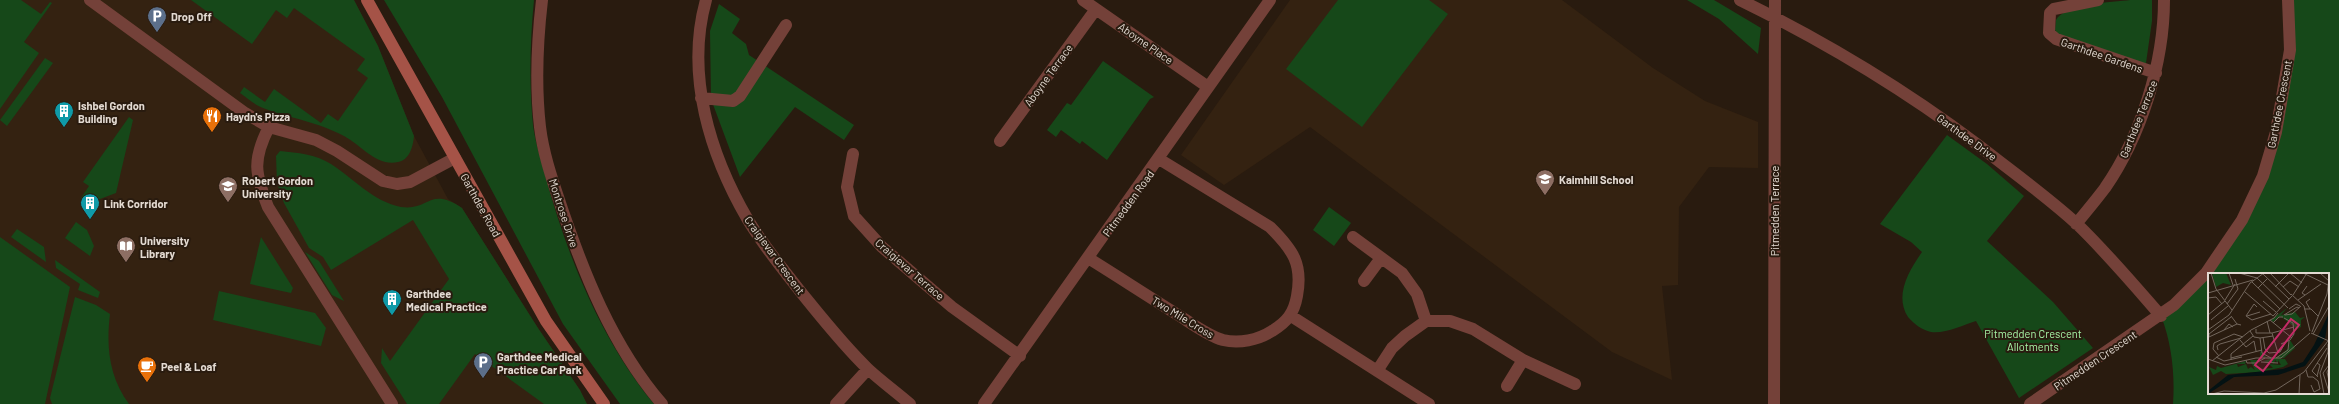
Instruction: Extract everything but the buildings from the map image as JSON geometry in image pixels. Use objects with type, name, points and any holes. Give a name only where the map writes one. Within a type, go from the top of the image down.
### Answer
[{"type":"street","points":[[90,0],[245,113],[269,127],[316,140],[337,151],[383,181],[397,184],[410,182],[455,158]]},
{"type":"street","name":"Garthdee Road","points":[[367,0],[546,321],[604,404]]},
{"type":"street","name":"Montrose Drive","points":[[542,0],[536,58],[540,127],[546,159],[574,246],[590,283],[633,365],[662,404]]},
{"type":"street","name":"Craigievar Crescent","points":[[706,0],[697,48],[701,98],[712,144],[748,221],[778,263],[827,324],[868,368],[910,404]]},
{"type":"street","name":"Aboyne Place","points":[[1083,0],[1208,87]]},
{"type":"street","name":"Pitmedden Road","points":[[984,404],[1020,356],[1270,0]]},
{"type":"street","name":"Garthdee Drive","points":[[1740,0],[1775,17],[1878,75],[1964,133],[2076,224],[2122,270],[2161,316]]},
{"type":"street","name":"Pitmedden Terrace","points":[[1774,0],[1774,404]]},
{"type":"street","name":"Garthdee Gardens","points":[[2098,0],[2054,9],[2050,13],[2049,33],[2056,39],[2156,73]]},
{"type":"street","name":"Garthdee Terrace","points":[[2076,224],[2105,187],[2124,156],[2137,127],[2156,73],[2164,27],[2164,0]]},
{"type":"street","name":"Garthdee Crescent","points":[[2161,316],[2206,272],[2242,220],[2263,176],[2276,132],[2290,50],[2288,0]]},
{"type":"street","name":"Aboyne Terrace","points":[[1000,141],[1096,9]]},
{"type":"street","points":[[701,98],[733,101],[740,96],[786,25]]},
{"type":"street","points":[[269,127],[256,160],[259,183],[268,206],[392,404]]},
{"type":"street","name":"Craigievar Terrace","points":[[853,154],[847,188],[854,216],[882,247],[952,307],[1020,356]]},
{"type":"street","points":[[1159,159],[1270,227],[1284,241],[1295,256],[1300,282],[1291,316],[1429,404]]},
{"type":"street","points":[[1353,237],[1402,273],[1417,294],[1426,321]]},
{"type":"street","name":"Two Mile Cross","points":[[1088,258],[1194,325],[1222,340],[1237,342],[1253,340],[1275,329],[1291,316]]},
{"type":"street","points":[[1364,281],[1381,258]]},
{"type":"street","name":"Pitmedden Crescent","points":[[2030,404],[2161,316]]},
{"type":"street","points":[[1377,371],[1392,348],[1405,336],[1426,321],[1450,321],[1473,328],[1523,360],[1575,384]]},
{"type":"street","points":[[1508,386],[1523,360]]},
{"type":"street","points":[[836,404],[868,368]]},
{"type":"shaded area","name":"Robert Gordon University","points":[[0,0],[354,0],[378,46],[414,136],[448,199],[462,208],[538,328],[580,390],[587,404],[0,404]]},
{"type":"shaded area","name":"Kaimhill School","points":[[1290,0],[1562,0],[1653,68],[1705,101],[1758,122],[1758,168],[1709,167],[1679,207],[1678,285],[1662,286],[1672,380],[1612,352],[1310,127],[1224,185],[1181,155]]},
{"type":"green space","points":[[0,0],[21,0],[41,14],[50,2],[52,3],[24,42],[39,53],[0,109]]},
{"type":"green space","points":[[191,0],[354,0],[378,46],[414,136],[412,148],[408,156],[402,161],[398,162],[390,163],[383,161],[376,158],[344,136],[313,123],[263,108],[240,93],[244,87],[265,102],[274,89],[321,123],[328,114],[338,121],[368,78],[357,70],[365,59],[294,8],[287,18],[276,10],[252,44]]},
{"type":"green space","points":[[384,0],[534,0],[530,62],[531,94],[533,125],[545,175],[564,235],[588,295],[617,352],[654,404],[620,404],[563,324],[442,97]]},
{"type":"green space","points":[[1338,0],[1429,0],[1448,14],[1362,127],[1286,69]]},
{"type":"green space","points":[[1687,0],[1714,0],[1761,28],[1758,54],[1719,19]]},
{"type":"green space","points":[[2130,0],[2152,0],[2152,21],[2146,63],[2139,64],[2060,37],[2055,30],[2056,20],[2069,10],[2101,3]]},
{"type":"green space","points":[[2288,0],[2339,0],[2339,404],[2173,404],[2174,382],[2172,360],[2168,337],[2161,316],[2206,272],[2263,176],[2290,50]]},
{"type":"green space","points":[[719,4],[740,19],[732,33],[746,44],[749,55],[854,125],[844,140],[795,107],[740,177],[711,99],[710,31]]},
{"type":"green space","points":[[45,58],[53,63],[7,126],[0,120]]},
{"type":"green space","points":[[1103,61],[1154,97],[1150,99],[1107,160],[1082,141],[1080,144],[1061,130],[1056,137],[1047,130],[1067,103],[1071,105]]},
{"type":"green space","points":[[129,117],[133,120],[116,193],[84,205],[81,198],[89,186],[83,182]]},
{"type":"green space","name":"Pitmedden Crescent Allotments","points":[[1947,135],[1987,164],[2024,196],[1987,241],[2053,302],[2093,348],[2019,398],[1976,321],[1942,332],[1931,332],[1924,330],[1908,317],[1902,300],[1903,292],[1908,275],[1922,252],[1911,242],[1880,224]]},
{"type":"green space","points":[[280,151],[306,154],[319,158],[331,164],[373,195],[391,204],[401,207],[411,207],[436,199],[443,199],[462,208],[538,328],[580,390],[587,404],[544,404],[475,354],[439,404],[407,404],[381,363],[382,348],[390,361],[449,279],[413,220],[331,270],[323,257],[309,248],[284,203],[277,183],[276,156]]},
{"type":"green space","points":[[1329,207],[1351,223],[1334,246],[1313,230]]},
{"type":"green space","points":[[76,222],[87,230],[94,246],[90,256],[65,238]]},
{"type":"green space","points":[[17,229],[44,247],[46,262],[11,237]]},
{"type":"green space","points":[[0,237],[70,287],[45,404],[0,404]]},
{"type":"green space","points":[[261,237],[293,288],[291,293],[250,284]]},
{"type":"green space","points":[[305,252],[319,261],[344,301],[332,295]]},
{"type":"green space","points":[[55,260],[100,292],[98,298],[78,290],[80,284],[56,268]]},
{"type":"green space","points":[[219,291],[315,313],[326,328],[321,346],[213,320]]},
{"type":"green space","points":[[75,297],[96,305],[110,314],[108,338],[110,361],[117,383],[129,404],[52,404],[50,398]]},
{"type":"place","name":"Drop Off","points":[[157,33]]},
{"type":"place","name":"Ishbel Gordon Building","points":[[64,128]]},
{"type":"place","name":"Haydn's Pizza","points":[[212,133]]},
{"type":"place","name":"Kaimhill School","points":[[1545,196]]},
{"type":"place","name":"Robert Gordon University","points":[[228,203]]},
{"type":"place","name":"Link Corridor","points":[[90,220]]},
{"type":"place","name":"University Library","points":[[126,263]]},
{"type":"place","name":"Garthdee Medical Practice","points":[[392,316]]},
{"type":"place","name":"Garthdee Medical Practice Car Park","points":[[483,379]]},
{"type":"place","name":"Peel & Loaf","points":[[147,383]]}]
